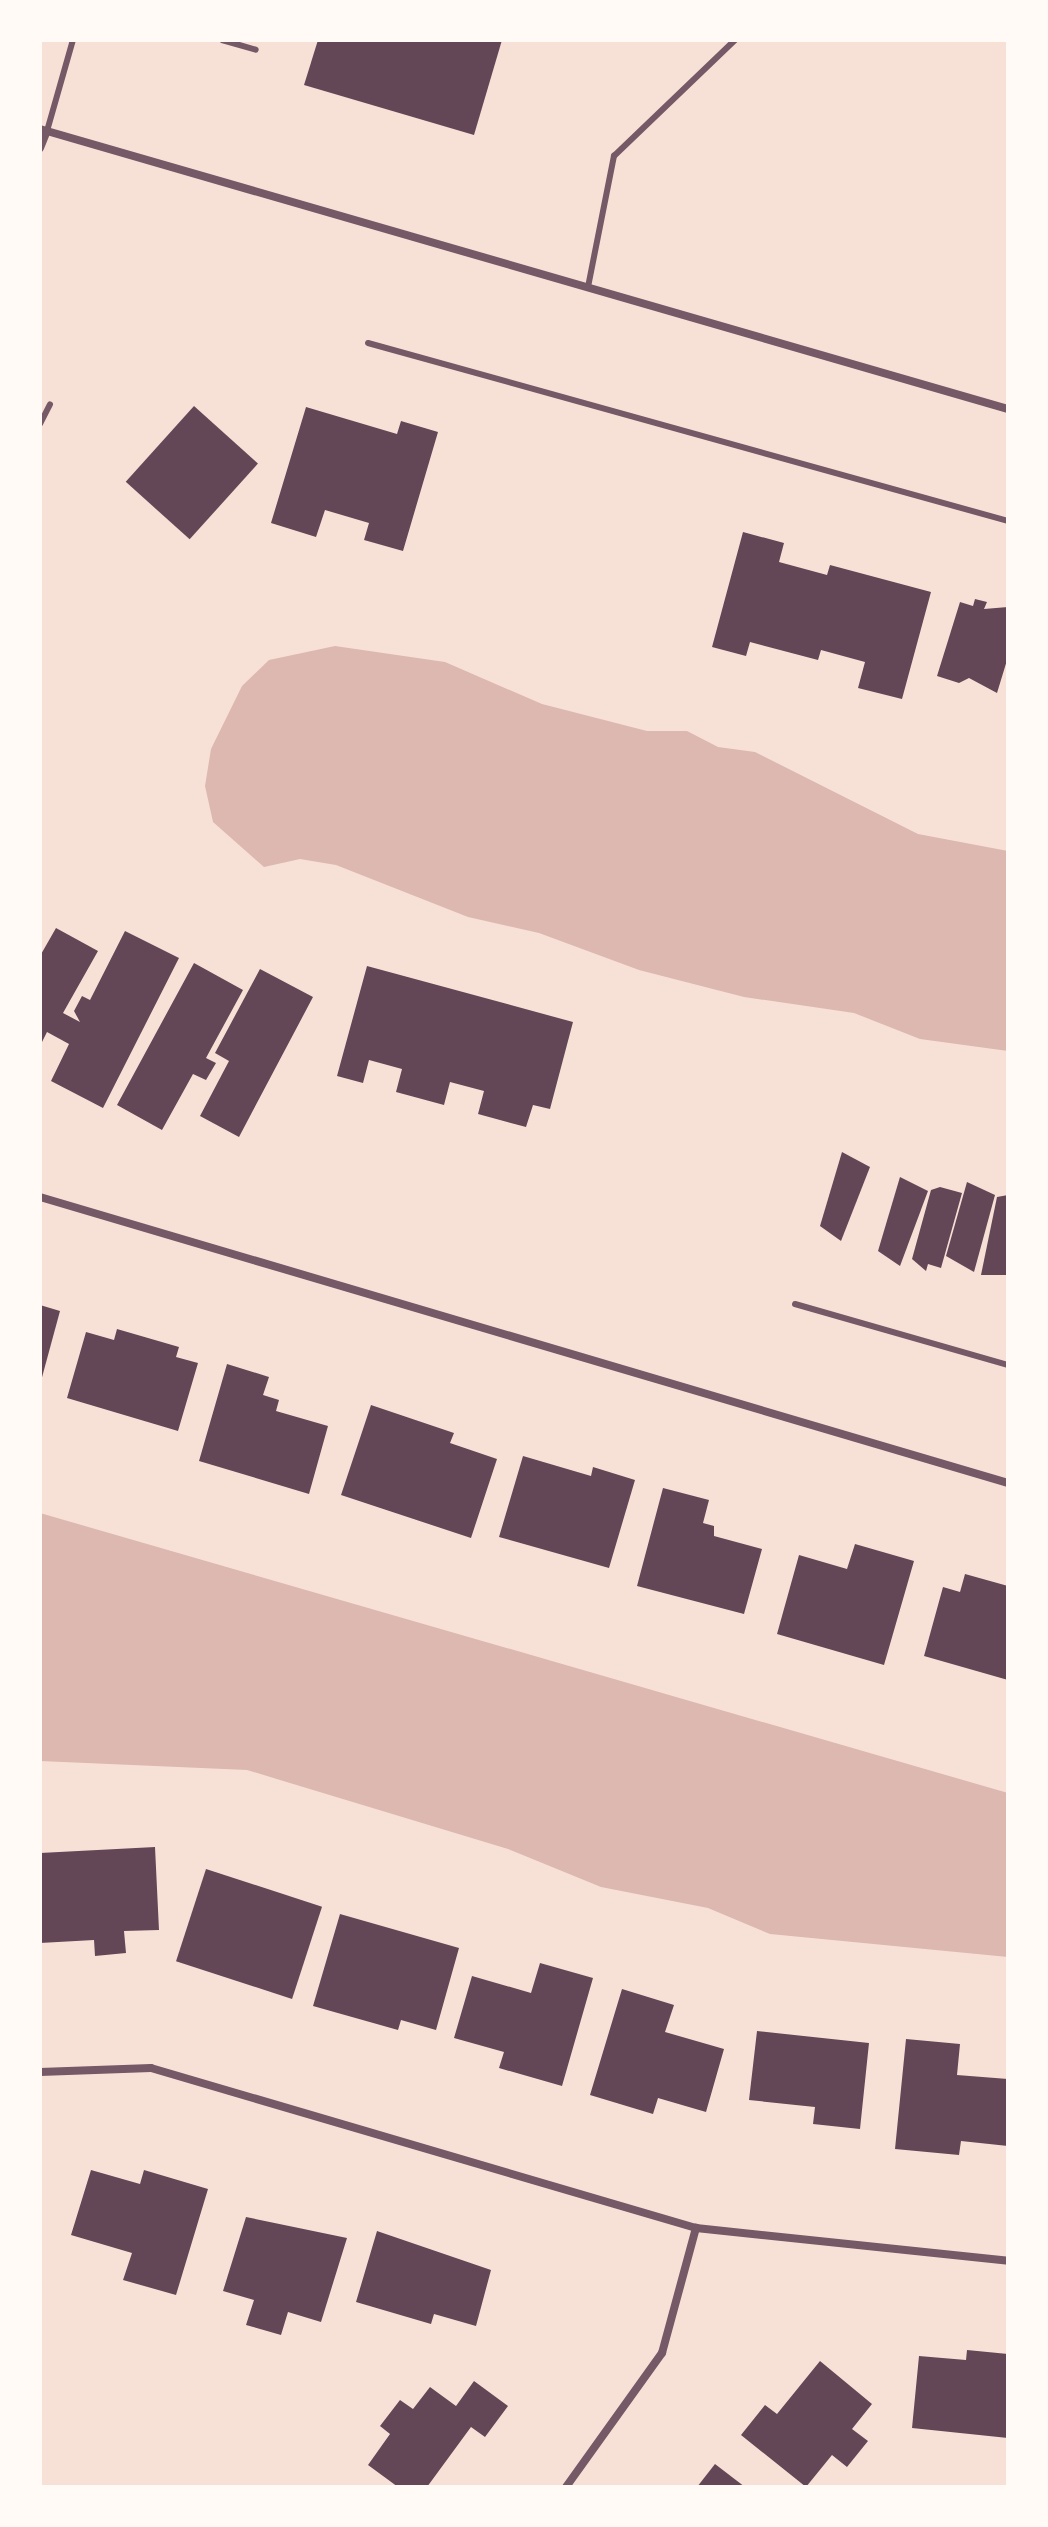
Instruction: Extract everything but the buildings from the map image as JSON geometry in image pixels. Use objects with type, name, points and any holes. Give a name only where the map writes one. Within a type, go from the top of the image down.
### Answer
[{"type":"street","points":[[40,148],[44,130],[1008,409]]},
{"type":"street","points":[[40,1197],[1008,1483]]},
{"type":"street","points":[[40,2072],[151,2068],[696,2228],[1008,2261]]},
{"type":"street","points":[[566,2487],[662,2353],[696,2228]]},
{"type":"lane","points":[[44,130],[73,40]]},
{"type":"lane","points":[[222,40],[256,50]]},
{"type":"lane","points":[[588,287],[614,156],[735,40]]},
{"type":"lane","points":[[368,343],[1008,521]]},
{"type":"lane","points":[[40,424],[50,404]]},
{"type":"lane","points":[[795,1304],[1008,1365]]},
{"type":"shaded area","points":[[335,646],[445,662],[542,704],[647,731],[687,731],[718,747],[755,752],[918,834],[1008,851],[1008,1051],[920,1039],[854,1013],[744,997],[639,970],[539,933],[468,917],[336,865],[300,859],[264,867],[213,822],[205,786],[211,749],[242,686],[269,660]]},
{"type":"shaded area","points":[[40,1513],[1008,1793],[1008,1957],[770,1934],[708,1908],[601,1887],[508,1849],[247,1770],[40,1761]]}]
